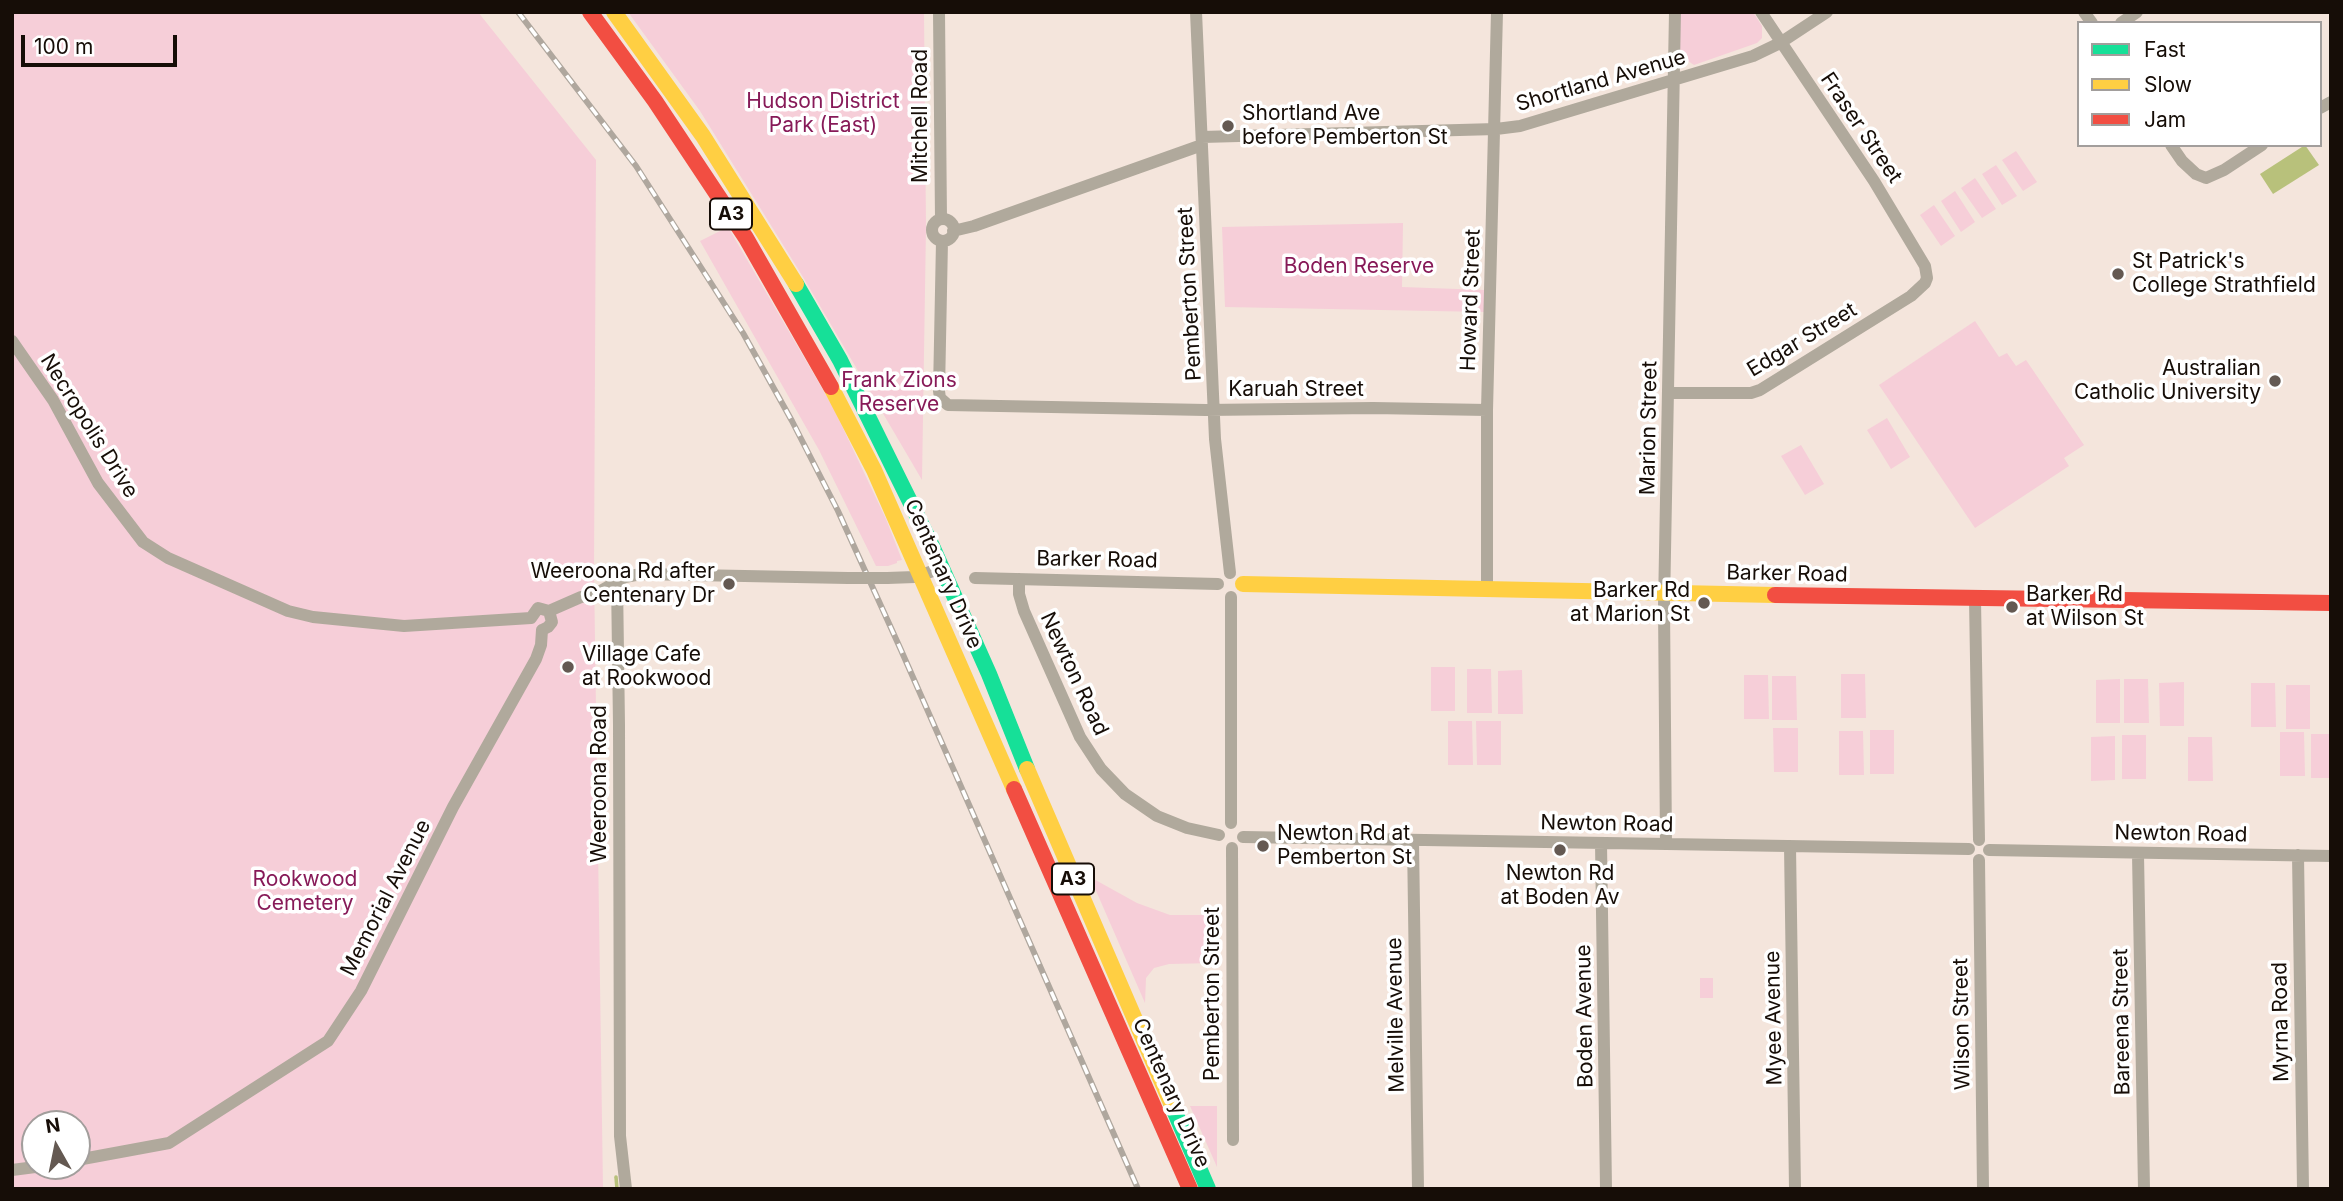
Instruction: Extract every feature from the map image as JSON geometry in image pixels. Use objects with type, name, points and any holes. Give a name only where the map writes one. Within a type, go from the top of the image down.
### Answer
[{"type":"main road","name":"Centenary Drive","points":[[590,12],[656,101],[709,180],[786,305],[874,470],[1190,1189]]},
{"type":"main road","name":"Centenary Drive","points":[[614,12],[703,136],[803,295],[881,440],[989,674],[1049,824],[1208,1189]]},
{"type":"main road","name":"Barker Road","points":[[1243,584],[1975,599],[2331,603]]},
{"type":"street","name":"Mitchell Road","points":[[939,12],[941,219]]},
{"type":"street","name":"Pemberton Street","points":[[1196,12],[1217,468],[1230,573]]},
{"type":"street","name":"Howard Street","points":[[1487,588],[1487,410],[1497,12]]},
{"type":"street","name":"Marion Street","points":[[1666,844],[1665,592],[1675,12]]},
{"type":"street","name":"Fraser Street","points":[[1761,12],[1874,181],[1925,266]]},
{"type":"street","name":"Shortland Avenue","points":[[953,231],[974,226],[1202,141],[1496,129],[1536,122],[1753,56],[1780,43],[1827,12]]},
{"type":"street","points":[[2172,147],[2182,162],[2201,177],[2211,177],[2259,147]]},
{"type":"street","points":[[941,219],[950,222],[953,231],[950,238],[942,241],[934,236],[932,229],[941,219]]},
{"type":"street","name":"Karuah Street","points":[[942,241],[940,398],[948,405],[1214,410],[1487,410]]},
{"type":"street","name":"Edgar Street","points":[[1668,393],[1751,393],[1760,390],[1911,296],[1925,283],[1925,266]]},
{"type":"street","name":"Necropolis Drive","points":[[12,341],[53,400],[98,483],[143,542],[168,558],[288,611],[313,617],[404,626],[531,618]]},
{"type":"street","points":[[551,614],[550,626],[542,630],[534,626],[531,618],[538,608],[551,614],[584,604],[617,582],[641,574],[887,578],[922,576],[942,568]]},
{"type":"street","points":[[1230,573],[1237,575],[1243,584],[1240,592],[1231,597],[1220,592],[1218,584],[1221,577],[1230,573]]},
{"type":"street","name":"Barker Road","points":[[975,578],[1218,584]]},
{"type":"street","name":"Newton Road","points":[[1019,579],[1019,594],[1024,611],[1080,737],[1101,769],[1125,794],[1157,816],[1187,828],[1219,835]]},
{"type":"street","name":"Weeroona Road","points":[[617,582],[620,725],[620,1136],[626,1189]]},
{"type":"street","points":[[1231,597],[1231,823]]},
{"type":"street","name":"Wilson Street","points":[[1975,599],[1983,1189]]},
{"type":"street","name":"Memorial Avenue","points":[[91,1157],[169,1143],[328,1041],[361,990],[453,807],[536,659],[542,630]]},
{"type":"street","points":[[1231,823],[1241,829],[1243,837],[1238,845],[1231,848],[1224,846],[1219,835],[1223,826],[1231,823]]},
{"type":"street","name":"Newton Road","points":[[1243,837],[2331,856]]},
{"type":"street","name":"Melville Avenue","points":[[1412,840],[1418,1189]]},
{"type":"street","name":"Boden Avenue","points":[[1601,843],[1606,1189]]},
{"type":"street","name":"Myee Avenue","points":[[1790,846],[1795,1189]]},
{"type":"street","name":"Pemberton Street","points":[[1231,848],[1233,1140]]},
{"type":"street","name":"Bareena Street","points":[[2138,853],[2144,1189]]},
{"type":"street","name":"Myrna Road","points":[[2298,855],[2303,1189]]},
{"type":"green space","name":"Rookwood Cemetery","points":[[12,12],[478,12],[596,160],[594,572],[603,1189],[12,1189]]},
{"type":"green space","name":"Hudson District Park (East)","points":[[628,12],[924,12],[926,227],[922,480],[803,277],[700,111]]},
{"type":"green space","points":[[1679,12],[1753,12],[1762,26],[1762,38],[1757,43],[1694,65],[1682,57],[1678,47]]},
{"type":"green space","points":[[2016,151],[2037,182],[2023,191],[2002,160]]},
{"type":"green space","points":[[1996,165],[2017,196],[2002,205],[1982,174]]},
{"type":"green space","points":[[1975,178],[1996,209],[1982,218],[1961,188]]},
{"type":"green space","points":[[1955,191],[1975,222],[1961,232],[1941,201]]},
{"type":"green space","points":[[1934,205],[1955,236],[1941,246],[1920,215]]},
{"type":"green space","name":"Boden Reserve","points":[[1403,223],[1402,287],[1485,290],[1485,312],[1225,307],[1222,227]]},
{"type":"green space","points":[[728,227],[833,407],[886,519],[902,560],[897,563],[876,566],[819,450],[700,241]]},
{"type":"green space","points":[[1975,321],[1999,357],[2007,353],[2016,366],[2026,360],[2084,445],[2064,458],[2069,466],[1975,528],[1879,385]]},
{"type":"green space","points":[[1887,418],[1910,457],[1891,469],[1867,430]]},
{"type":"green space","points":[[1801,445],[1824,484],[1805,495],[1781,456]]},
{"type":"green space","points":[[1431,667],[1455,667],[1455,711],[1431,711]]},
{"type":"green space","points":[[1467,669],[1491,669],[1492,713],[1467,713]]},
{"type":"green space","points":[[1522,670],[1523,714],[1498,714],[1498,671]]},
{"type":"green space","points":[[1841,674],[1865,674],[1866,718],[1841,718]]},
{"type":"green space","points":[[1744,675],[1768,675],[1769,719],[1744,719]]},
{"type":"green space","points":[[1772,676],[1796,676],[1797,720],[1772,720]]},
{"type":"green space","points":[[2120,679],[2120,723],[2096,723],[2096,680]]},
{"type":"green space","points":[[2124,679],[2148,679],[2149,723],[2124,723]]},
{"type":"green space","points":[[2184,682],[2184,726],[2160,726],[2159,683]]},
{"type":"green space","points":[[2251,683],[2275,683],[2276,727],[2251,727]]},
{"type":"green space","points":[[2286,685],[2310,685],[2310,729],[2286,729]]},
{"type":"green space","points":[[1448,721],[1472,721],[1473,765],[1448,765]]},
{"type":"green space","points":[[1476,721],[1501,721],[1501,765],[1477,765]]},
{"type":"green space","points":[[1773,728],[1798,728],[1798,772],[1774,772]]},
{"type":"green space","points":[[1870,730],[1894,730],[1894,774],[1870,774]]},
{"type":"green space","points":[[1839,731],[1863,731],[1864,775],[1839,775]]},
{"type":"green space","points":[[2280,732],[2304,732],[2305,776],[2280,776]]},
{"type":"green space","points":[[2311,734],[2331,734],[2331,778],[2311,778]]},
{"type":"green space","points":[[2122,735],[2146,735],[2146,779],[2122,779]]},
{"type":"green space","points":[[2115,736],[2115,780],[2091,781],[2091,737]]},
{"type":"green space","points":[[2188,737],[2212,737],[2213,781],[2188,781]]},
{"type":"green space","points":[[1090,877],[1137,903],[1170,915],[1215,915],[1216,963],[1169,964],[1154,968],[1146,978],[1145,1003]]},
{"type":"green space","points":[[1700,978],[1713,978],[1713,998],[1700,998]]},
{"type":"green space","points":[[1190,1106],[1217,1106],[1217,1167]]},
{"type":"shaded area","points":[[2302,147],[2306,147],[2319,165],[2273,194],[2260,174]]},
{"type":"waterway","points":[[616,1177],[617,1189]]},
{"type":"railway","points":[[518,12],[636,166],[743,333],[792,421],[838,511],[901,650],[1138,1189]]},
{"type":"traffic: fast","points":[[796,284],[840,360],[932,546],[989,674],[1027,769]]},
{"type":"traffic: fast","points":[[1171,1103],[1208,1189]]},
{"type":"traffic: slow","points":[[614,12],[703,136],[796,284]]},
{"type":"traffic: slow","points":[[831,387],[874,470],[1014,789]]},
{"type":"traffic: slow","points":[[1243,584],[1775,595]]},
{"type":"traffic: slow","points":[[1027,769],[1171,1103]]},
{"type":"traffic: jam","points":[[590,12],[655,101],[746,238],[831,387]]},
{"type":"traffic: jam","points":[[1775,595],[2331,603]]},
{"type":"traffic: jam","points":[[1014,789],[1190,1189]]},
{"type":"place","name":"Shortland Ave before Pemberton St","points":[[1228,126]]},
{"type":"place","name":"St Patrick's College Strathfield","points":[[2118,274]]},
{"type":"place","name":"Australian Catholic University","points":[[2275,381]]},
{"type":"place","name":"Weeroona Rd after Centenary Dr","points":[[729,584]]},
{"type":"place","name":"Barker Rd at Marion St","points":[[1704,603]]},
{"type":"place","name":"Barker Rd at Wilson St","points":[[2012,607]]},
{"type":"place","name":"Village Cafe at Rookwood","points":[[568,667]]},
{"type":"place","name":"Newton Rd at Pemberton St","points":[[1263,846]]},
{"type":"place","name":"Newton Rd at Boden Av","points":[[1560,850]]},
{"type":"park label","name":"Frank Zions Reserve","points":[[899,393]]}]
